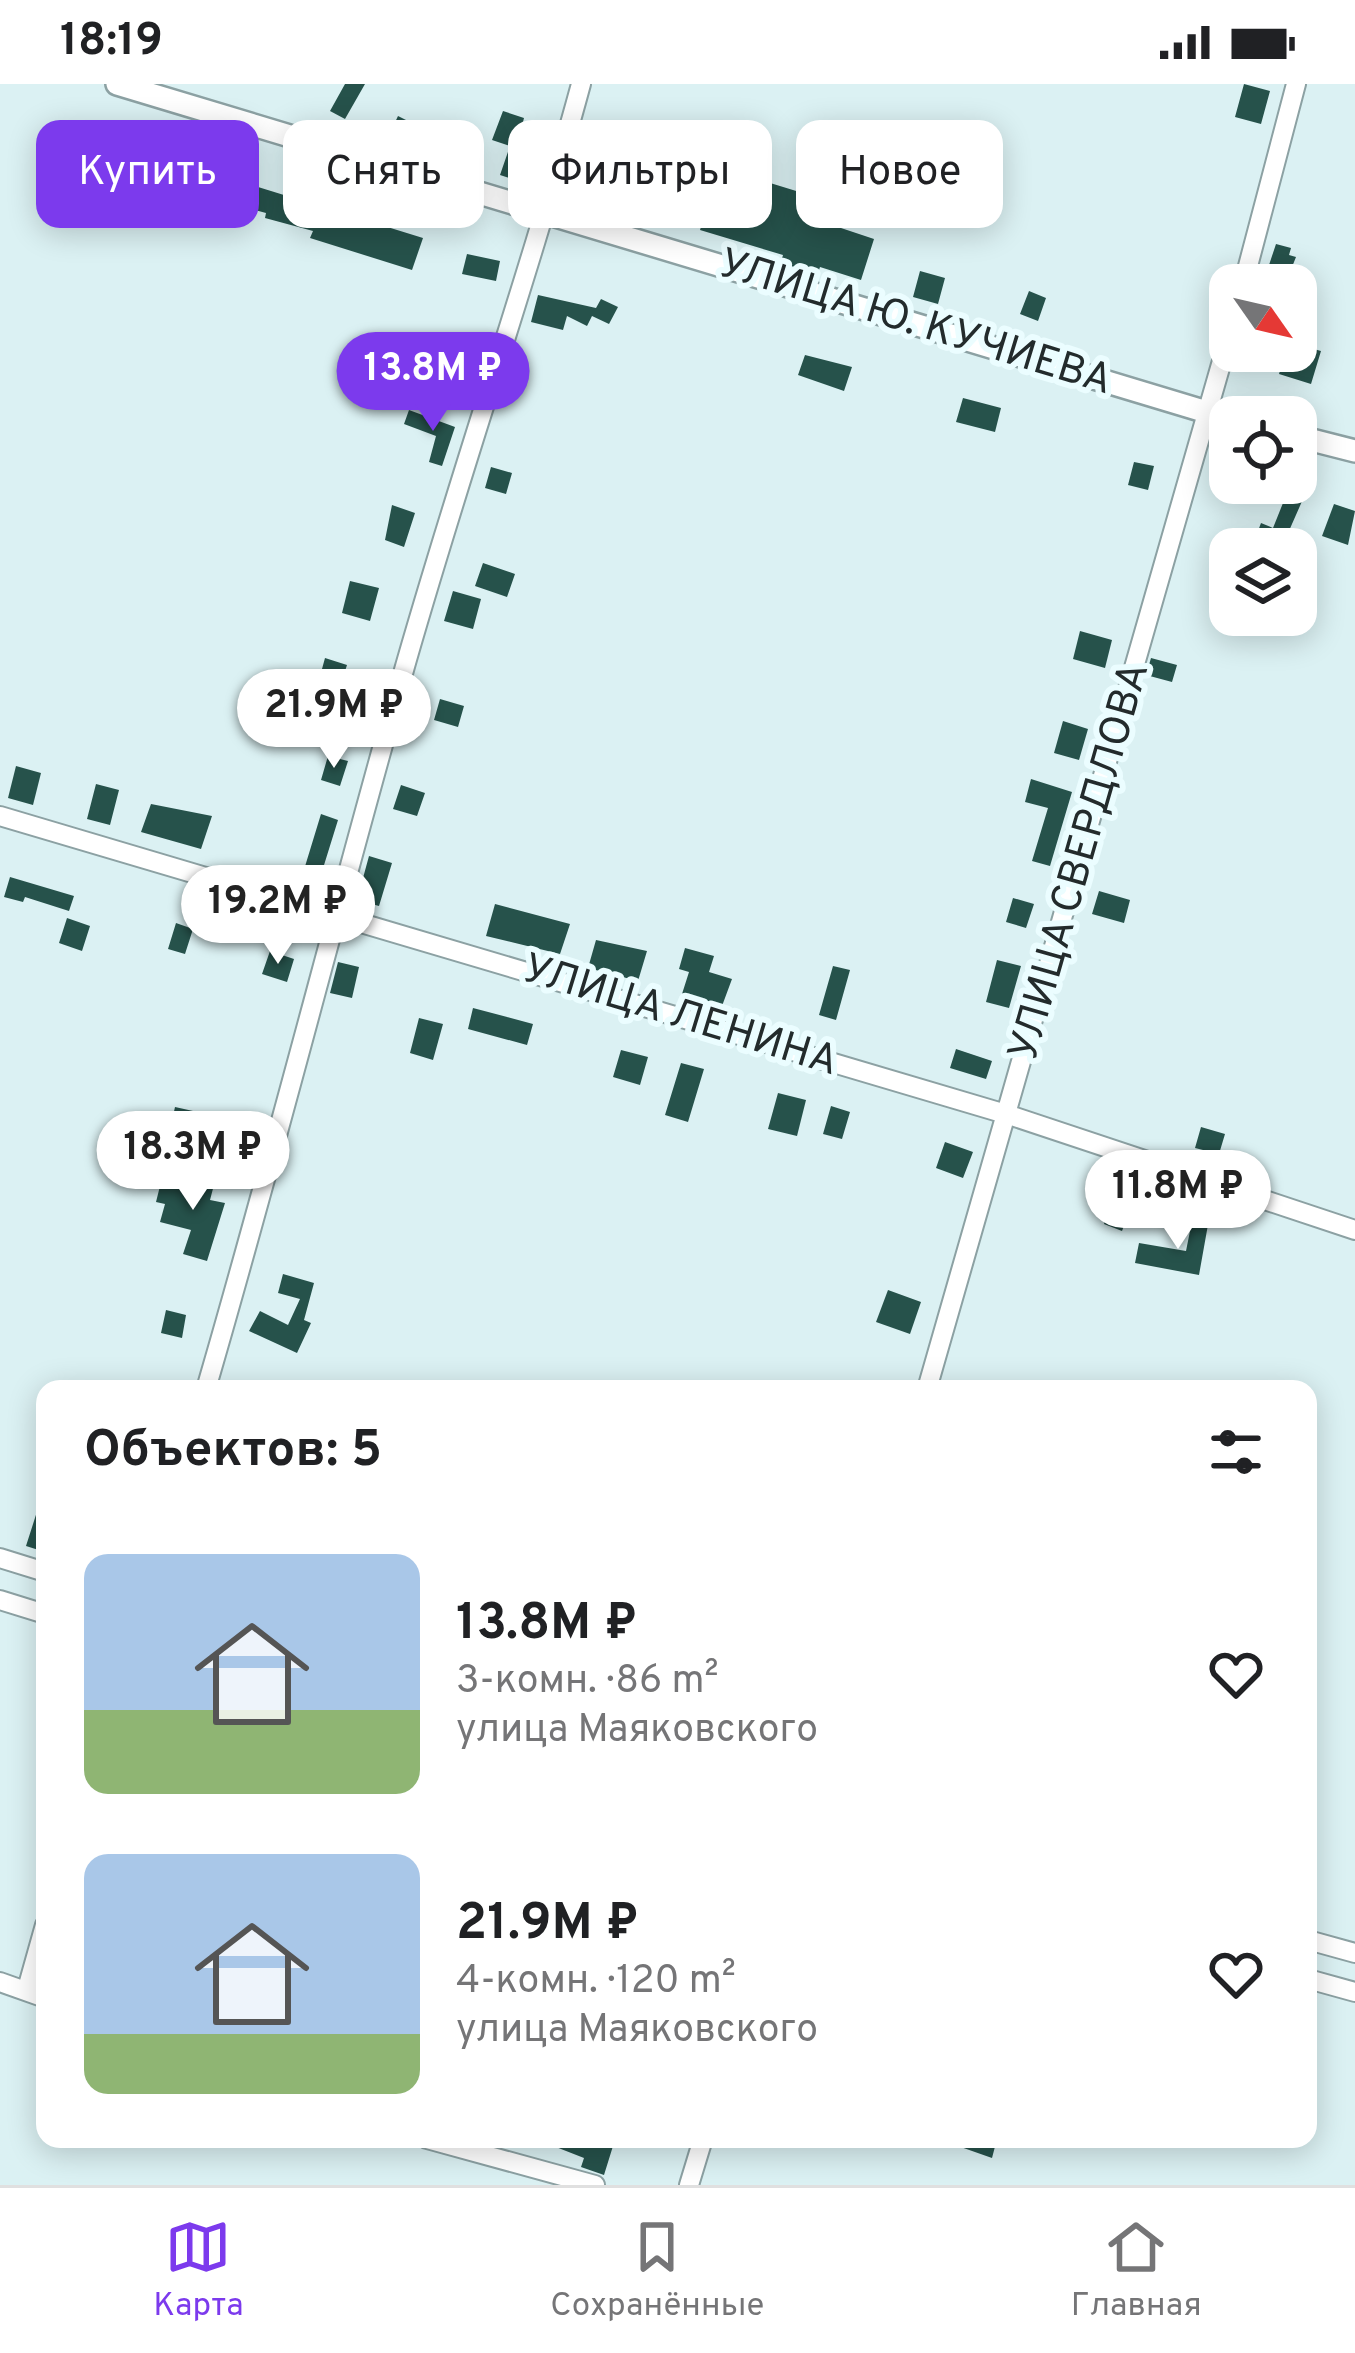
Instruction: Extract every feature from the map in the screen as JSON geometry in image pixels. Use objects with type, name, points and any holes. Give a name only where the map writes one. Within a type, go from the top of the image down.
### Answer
[{"type":"street","name":"УЛИЦА Ю. КУЧИЕВА","points":[[117,84],[508,197]]},
{"type":"street","points":[[572,120],[581,84]]},
{"type":"street","points":[[1249,264],[1297,84]]},
{"type":"street","points":[[209,1380],[500,342],[542,228]]},
{"type":"street","name":"УЛИЦА Ю. КУЧИЕВА","points":[[607,228],[894,322],[1209,413]]},
{"type":"street","points":[[1317,441],[1355,451]]},
{"type":"street","name":"УЛИЦА СВЕРДЛОВА","points":[[930,1380],[1209,449]]},
{"type":"street","name":"УЛИЦА ЛЕНИНА","points":[[0,816],[1010,1115],[1355,1231]]},
{"type":"street","points":[[0,1558],[36,1569]]},
{"type":"street","points":[[0,1600],[36,1611]]},
{"type":"street","points":[[1317,1942],[1355,1953]]},
{"type":"street","points":[[27,1989],[36,1957]]},
{"type":"street","points":[[1317,1981],[1355,1992]]},
{"type":"street","points":[[0,1982],[36,1994]]},
{"type":"street","points":[[460,2148],[595,2185]]},
{"type":"street","points":[[689,2185],[700,2148]]},
{"type":"building","points":[[345,84],[365,84],[345,119],[330,111]]},
{"type":"building","points":[[1244,84],[1270,91],[1261,124],[1235,117]]},
{"type":"building","points":[[503,111],[524,118],[508,120],[508,145],[492,140]]},
{"type":"building","points":[[508,152],[508,178],[500,175]]},
{"type":"building","points":[[772,183],[796,191],[796,228],[841,228],[874,239],[861,280],[820,267],[817,276],[781,262],[783,255],[700,230],[772,228]]},
{"type":"building","points":[[259,187],[283,195],[283,223],[265,218],[266,213],[259,211]]},
{"type":"building","points":[[302,228],[391,228],[423,238],[412,270],[310,238],[313,231]]},
{"type":"building","points":[[1276,244],[1291,248],[1289,255],[1296,257],[1293,264],[1269,264]]},
{"type":"building","points":[[467,254],[500,261],[496,281],[462,274]]},
{"type":"building","points":[[920,271],[945,278],[938,304],[913,297]]},
{"type":"building","points":[[1029,291],[1046,298],[1038,321],[1020,314]]},
{"type":"building","points":[[538,295],[596,308],[601,299],[618,307],[609,324],[592,316],[587,326],[567,316],[563,330],[531,322]]},
{"type":"building","points":[[439,341],[470,350],[463,374],[432,366]]},
{"type":"building","points":[[805,355],[852,367],[844,391],[798,375]]},
{"type":"building","points":[[1280,372],[1315,372],[1311,384]]},
{"type":"building","points":[[963,398],[1001,408],[995,432],[956,422]]},
{"type":"building","points":[[409,410],[455,427],[442,466],[429,462],[436,436],[404,424]]},
{"type":"building","points":[[1134,462],[1154,466],[1148,490],[1128,485]]},
{"type":"building","points":[[491,467],[512,473],[506,494],[485,488]]},
{"type":"building","points":[[1283,504],[1301,504],[1290,528],[1273,528]]},
{"type":"building","points":[[1334,504],[1355,511],[1348,545],[1322,536]]},
{"type":"building","points":[[392,505],[415,513],[404,547],[385,540]]},
{"type":"building","points":[[483,563],[515,574],[507,597],[475,586]]},
{"type":"building","points":[[350,581],[379,588],[370,621],[342,613]]},
{"type":"building","points":[[453,591],[481,599],[473,629],[444,621]]},
{"type":"building","points":[[1080,631],[1112,640],[1105,668],[1073,659]]},
{"type":"building","points":[[325,658],[347,665],[337,696],[361,704],[352,734],[308,720]]},
{"type":"building","points":[[1151,658],[1177,665],[1172,682],[1146,675]]},
{"type":"building","points":[[440,699],[464,706],[458,727],[434,720]]},
{"type":"building","points":[[1063,721],[1088,729],[1079,760],[1054,753]]},
{"type":"building","points":[[328,756],[348,761],[340,786],[321,780]]},
{"type":"building","points":[[16,766],[41,773],[33,805],[8,798]]},
{"type":"building","points":[[1031,779],[1072,792],[1050,866],[1032,861],[1048,808],[1025,802]]},
{"type":"building","points":[[96,784],[119,790],[110,825],[87,819]]},
{"type":"building","points":[[401,785],[425,793],[417,816],[393,809]]},
{"type":"building","points":[[151,804],[212,816],[201,849],[141,832]]},
{"type":"building","points":[[321,814],[338,820],[320,878],[303,873]]},
{"type":"building","points":[[369,856],[392,863],[379,906],[357,900]]},
{"type":"building","points":[[10,877],[74,896],[69,911],[25,897],[23,902],[4,897]]},
{"type":"building","points":[[1099,891],[1130,900],[1124,923],[1092,914]]},
{"type":"building","points":[[1013,898],[1034,904],[1026,928],[1006,922]]},
{"type":"building","points":[[495,904],[570,924],[560,954],[486,936]]},
{"type":"building","points":[[67,918],[90,926],[82,951],[59,943]]},
{"type":"building","points":[[176,923],[193,929],[185,954],[168,949]]},
{"type":"building","points":[[596,940],[647,951],[638,981],[588,968]]},
{"type":"building","points":[[685,948],[714,956],[709,972],[732,979],[722,1006],[682,994],[689,972],[679,969]]},
{"type":"building","points":[[270,951],[294,959],[287,982],[262,974]]},
{"type":"building","points":[[997,960],[1021,966],[1009,1008],[986,1002]]},
{"type":"building","points":[[338,962],[359,967],[352,998],[330,993]]},
{"type":"building","points":[[833,966],[850,970],[836,1020],[819,1015]]},
{"type":"building","points":[[473,1008],[533,1024],[527,1045],[468,1029]]},
{"type":"building","points":[[419,1018],[443,1024],[433,1060],[410,1053]]},
{"type":"building","points":[[956,1049],[992,1061],[986,1079],[950,1068]]},
{"type":"building","points":[[621,1050],[648,1057],[640,1085],[613,1077]]},
{"type":"building","points":[[681,1063],[704,1069],[688,1122],[665,1115]]},
{"type":"building","points":[[778,1093],[806,1100],[797,1136],[768,1129]]},
{"type":"building","points":[[831,1106],[850,1112],[842,1139],[823,1134]]},
{"type":"building","points":[[175,1107],[220,1117],[214,1144],[169,1134]]},
{"type":"building","points":[[1201,1127],[1225,1134],[1219,1154],[1195,1148]]},
{"type":"building","points":[[945,1142],[973,1152],[963,1178],[936,1168]]},
{"type":"building","points":[[185,1174],[215,1181],[210,1200],[225,1203],[207,1261],[183,1254],[191,1230],[160,1222],[165,1204],[156,1202],[161,1182],[181,1188]]},
{"type":"building","points":[[1112,1200],[1131,1207],[1122,1231],[1104,1224]]},
{"type":"building","points":[[1193,1216],[1209,1219],[1199,1275],[1135,1263],[1139,1243],[1186,1251]]},
{"type":"building","points":[[283,1274],[314,1283],[304,1320],[311,1323],[297,1353],[249,1331],[260,1311],[288,1325],[300,1299],[278,1293]]},
{"type":"building","points":[[888,1290],[921,1302],[910,1334],[876,1322]]},
{"type":"building","points":[[166,1310],[186,1315],[182,1338],[161,1333]]},
{"type":"building","points":[[36,1515],[36,1549],[26,1546]]},
{"type":"building","points":[[558,2148],[612,2148],[604,2175],[581,2167],[584,2158]]},
{"type":"building","points":[[964,2148],[995,2148],[992,2158]]}]
